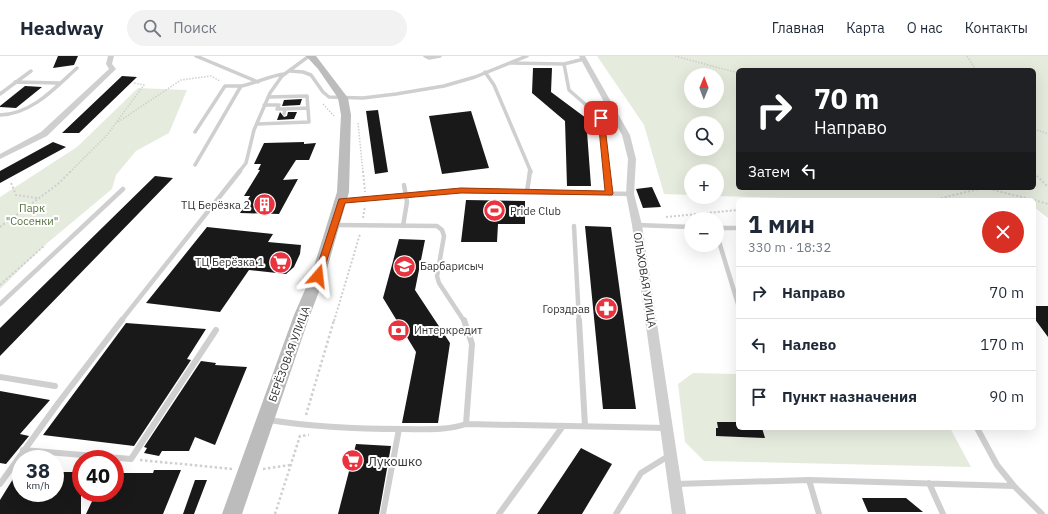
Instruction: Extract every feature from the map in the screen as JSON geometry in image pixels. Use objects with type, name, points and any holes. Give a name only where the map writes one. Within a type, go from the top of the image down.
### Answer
[{"type":"street","points":[[0,158],[44,134],[113,68],[109,64],[111,56]]},
{"type":"street","points":[[310,56],[321,67],[343,98]]},
{"type":"street","name":"ОЛЬХОВАЯ УЛИЦА","points":[[583,57],[626,135],[632,159],[630,194],[636,224],[679,514]]},
{"type":"street","name":"БЕРЁЗОВАЯ УЛИЦА","points":[[232,514],[302,315],[318,276],[342,201],[346,115],[343,98]]},
{"type":"lane","points":[[196,56],[258,82]]},
{"type":"lane","points":[[23,450],[246,163],[247,150],[264,105],[281,76],[310,56]]},
{"type":"lane","points":[[426,56],[429,58],[440,56]]},
{"type":"lane","points":[[289,71],[306,73],[312,76],[326,96],[332,98],[343,98],[396,94],[459,82],[527,56]]},
{"type":"lane","points":[[508,63],[564,64],[583,57]]},
{"type":"lane","points":[[564,64],[569,90],[601,118],[609,194]]},
{"type":"lane","points":[[0,114],[15,114],[28,109],[77,68]]},
{"type":"lane","points":[[0,94],[31,71]]},
{"type":"lane","points":[[485,72],[494,85],[531,173],[527,192]]},
{"type":"lane","points":[[196,132],[225,86],[240,86],[258,82],[271,76],[284,74]]},
{"type":"lane","points":[[15,82],[59,83]]},
{"type":"lane","points":[[195,165],[240,86]]},
{"type":"lane","points":[[257,124],[281,121],[309,122],[307,96],[269,97]]},
{"type":"lane","points":[[264,105],[279,105],[277,110],[308,108]]},
{"type":"lane","points":[[284,114],[285,109]]},
{"type":"lane","points":[[296,113],[298,109]]},
{"type":"lane","points":[[402,226],[407,202],[404,185]]},
{"type":"lane","points":[[0,304],[123,189]]},
{"type":"lane","points":[[342,201],[366,200],[461,190],[630,194]]},
{"type":"lane","points":[[636,224],[684,227]]},
{"type":"lane","points":[[334,226],[437,226],[442,230],[444,236],[437,276],[439,283],[471,333],[472,344],[466,424]]},
{"type":"lane","points":[[574,226],[585,426]]},
{"type":"lane","points":[[724,228],[736,228]]},
{"type":"lane","points":[[722,252],[736,297]]},
{"type":"lane","points":[[64,453],[131,459],[216,330]]},
{"type":"lane","points":[[0,377],[55,386]]},
{"type":"lane","points":[[266,420],[303,426],[399,429],[454,429],[466,424],[667,428]]},
{"type":"lane","points":[[499,514],[563,426]]},
{"type":"lane","points":[[383,514],[399,429]]},
{"type":"lane","points":[[978,430],[997,465],[1014,486],[1042,514]]},
{"type":"lane","points":[[616,514],[641,473],[671,455]]},
{"type":"lane","points":[[0,484],[12,466]]},
{"type":"lane","points":[[675,484],[809,480],[1014,486]]},
{"type":"lane","points":[[809,480],[819,514]]},
{"type":"lane","points":[[928,483],[943,514]]},
{"type":"path","points":[[676,56],[736,72]]},
{"type":"path","points":[[967,56],[975,68]]},
{"type":"path","points":[[115,124],[181,80],[210,76],[223,82]]},
{"type":"path","points":[[0,227],[58,184],[107,135],[144,85],[134,82]]},
{"type":"path","points":[[275,514],[300,436],[362,226],[366,200],[358,121]]},
{"type":"path","points":[[1036,130],[1048,134]]},
{"type":"path","points":[[1036,175],[1048,187]]},
{"type":"path","points":[[11,182],[16,195],[38,198]]},
{"type":"path","points":[[942,198],[976,190]]},
{"type":"path","points":[[992,190],[1026,198]]},
{"type":"path","points":[[1036,201],[1048,204]]},
{"type":"path","points":[[664,218],[736,210]]},
{"type":"path","points":[[0,285],[45,245]]},
{"type":"path","points":[[300,436],[314,434]]},
{"type":"path","points":[[131,459],[248,471],[290,465]]},
{"type":"green space","points":[[597,56],[1048,56],[1048,218],[1036,209],[1036,198],[796,198],[724,196],[724,164],[684,164],[684,195],[664,194],[644,125]]},
{"type":"green space","name":"Парк \"Сосенки\"","points":[[138,88],[187,90],[169,133],[136,151],[116,175],[112,189],[45,245],[0,289],[0,197],[77,147]]},
{"type":"green space","points":[[693,373],[736,374],[736,430],[951,430],[971,467],[704,461],[685,442],[678,384]]},
{"type":"building","points":[[58,56],[78,56],[74,65],[53,68]]},
{"type":"building","points":[[533,68],[552,68],[551,92],[586,118],[591,186],[567,186],[565,121],[532,93]]},
{"type":"building","points":[[122,76],[137,77],[79,133],[62,133]]},
{"type":"building","points":[[25,86],[42,87],[16,108],[0,107],[0,106]]},
{"type":"building","points":[[302,99],[300,105],[282,106],[284,100]]},
{"type":"building","points":[[378,110],[388,172],[375,174],[366,111]]},
{"type":"building","points":[[471,111],[489,168],[442,174],[429,116]]},
{"type":"building","points":[[280,112],[284,117],[287,116],[288,112],[297,112],[294,119],[277,120]]},
{"type":"building","points":[[53,142],[66,147],[0,183],[0,171]]},
{"type":"building","points":[[304,142],[304,144],[316,143],[309,160],[296,160],[283,180],[298,179],[279,214],[240,213],[250,196],[244,196],[260,170],[258,170],[261,164],[254,164],[264,143]]},
{"type":"building","points":[[155,176],[173,178],[0,356],[0,328]]},
{"type":"building","points":[[652,187],[661,207],[643,208],[636,189]]},
{"type":"building","name":"Pride Club","points":[[466,200],[525,201],[525,224],[498,224],[497,242],[461,242]]},
{"type":"building","points":[[585,226],[611,227],[636,409],[603,409]]},
{"type":"building","points":[[207,227],[273,234],[268,242],[301,245],[300,254],[294,267],[286,274],[249,270],[220,312],[146,303]]},
{"type":"building","points":[[399,239],[425,240],[415,290],[450,343],[438,423],[402,423],[416,352],[383,298]]},
{"type":"building","points":[[1036,306],[1048,306],[1048,337],[1036,321]]},
{"type":"building","points":[[126,323],[206,329],[187,359],[191,360],[134,446],[43,435]]},
{"type":"building","points":[[201,361],[216,363],[215,365],[247,367],[215,445],[195,437],[189,451],[162,451],[159,456],[144,453],[147,448],[144,447]]},
{"type":"building","points":[[0,391],[50,400],[20,434],[29,436],[18,450],[12,450],[12,457],[6,464],[0,463]]},
{"type":"building","points":[[717,422],[736,422],[736,430],[763,430],[765,438],[716,436],[716,428],[718,428]]},
{"type":"building","points":[[356,444],[391,446],[379,514],[338,514]]},
{"type":"building","points":[[581,448],[612,464],[582,514],[537,514]]},
{"type":"building","points":[[154,470],[181,470],[163,514],[86,514],[92,502],[124,502],[124,473],[153,473]]},
{"type":"building","points":[[64,472],[72,472],[72,502],[81,502],[81,514],[0,514],[0,500],[12,481],[12,502],[64,502]]},
{"type":"building","points":[[195,480],[207,480],[194,514],[183,514]]},
{"type":"building","points":[[862,498],[906,498],[923,512],[868,512]]},
{"type":"place","name":"ТЦ Берёзка 2","points":[[265,205]]},
{"type":"place","name":"Pride Club","points":[[495,211]]},
{"type":"place","name":"ТЦ Берёзка 1","points":[[280,262]]},
{"type":"place","name":"Барбарисыч","points":[[405,266]]},
{"type":"place","name":"Горздрав","points":[[606,309]]},
{"type":"place","name":"Интеркредит","points":[[398,330]]},
{"type":"place","name":"Лукошко","points":[[352,461]]},
{"type":"route","points":[[318,276],[342,201],[366,200],[461,190],[609,194],[601,118]]}]
